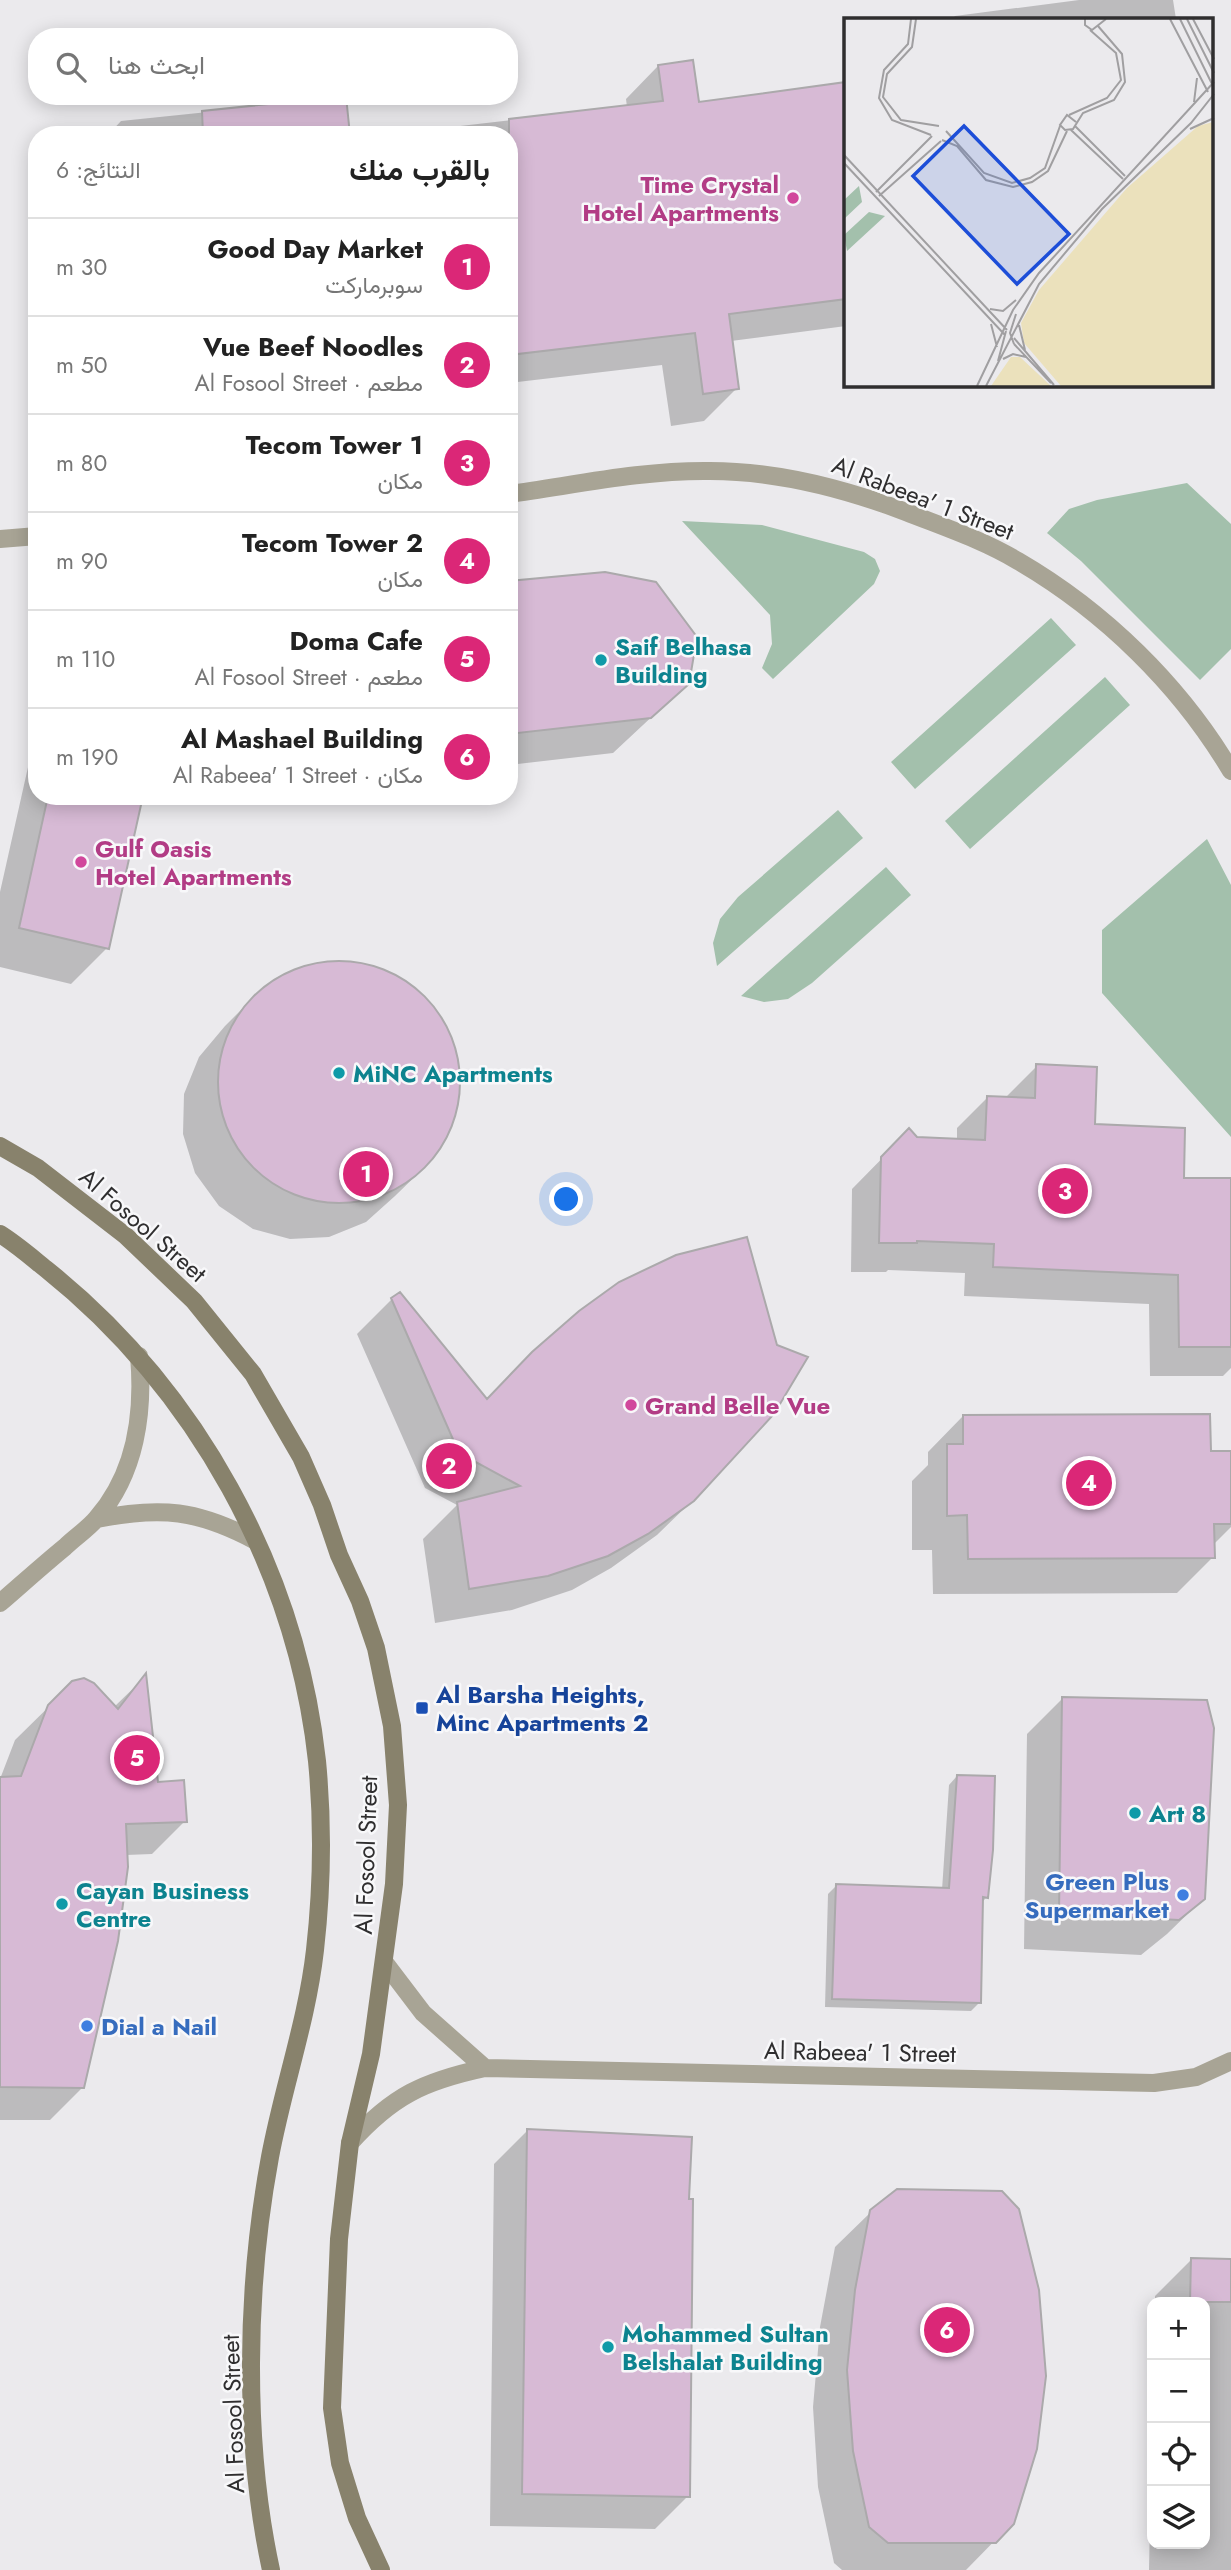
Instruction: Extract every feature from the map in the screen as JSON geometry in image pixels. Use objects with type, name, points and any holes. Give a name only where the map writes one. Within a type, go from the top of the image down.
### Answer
[{"type":"street","name":"Al Rabeea' 1 Street","points":[[518,493],[666,473],[710,471],[751,474],[817,483],[882,503],[948,528],[1018,561],[1076,599],[1130,643],[1192,714],[1231,771]]},
{"type":"street","points":[[0,539],[28,537]]},
{"type":"street","name":"Al Fosool Street","points":[[0,1146],[38,1168],[126,1236],[194,1301],[253,1374],[301,1457],[360,1601],[376,1648],[392,1726],[398,1805],[394,1884],[371,2053],[350,2143],[339,2251],[332,2408],[340,2463],[357,2518],[381,2570]]},
{"type":"street","name":"Al Fosool Street","points":[[0,1234],[86,1301],[139,1356],[185,1413],[224,1475],[256,1541],[292,1640],[307,1700],[317,1761],[321,1822],[313,1964],[304,2016],[270,2157],[258,2235],[252,2348],[253,2421],[259,2490],[271,2570]]},
{"type":"street","points":[[0,1603],[97,1519],[113,1496],[135,1442],[141,1404],[139,1356]]},
{"type":"street","points":[[97,1519],[152,1511],[186,1514],[206,1518],[256,1541]]},
{"type":"street","points":[[385,1963],[423,2013],[485,2068]]},
{"type":"street","name":"Al Rabeea' 1 Street","points":[[350,2143],[373,2118],[400,2097],[430,2082],[485,2068],[1154,2083],[1196,2077],[1231,2061]]},
{"type":"green space","points":[[1187,483],[1231,524],[1231,649],[1200,680],[1081,561],[1047,533],[1069,509],[1097,500]]},
{"type":"green space","points":[[682,521],[762,525],[864,552],[875,559],[880,571],[874,584],[773,679],[762,668],[772,644],[770,615]]},
{"type":"green space","points":[[1051,618],[1076,645],[915,789],[891,762]]},
{"type":"green space","points":[[1105,677],[1130,705],[970,849],[945,821]]},
{"type":"green space","points":[[838,810],[863,838],[717,966],[713,943],[720,919],[738,897]]},
{"type":"green space","points":[[1207,839],[1231,885],[1231,1137],[1102,993],[1102,930]]},
{"type":"green space","points":[[886,867],[911,895],[812,983],[788,999],[764,1002],[741,996]]},
{"type":"building","points":[[693,60],[699,102],[844,82],[844,299],[729,314],[739,389],[703,394],[695,333],[518,354],[518,126],[509,126],[509,119],[663,101],[658,65]]},
{"type":"building","points":[[260,105],[347,105],[349,126],[203,126],[202,111]]},
{"type":"building","name":"Saif Belhasa Building","points":[[605,572],[656,582],[697,637],[689,684],[651,718],[518,733],[518,580]]},
{"type":"building","name":"Gulf Oasis Hotel Apartments","points":[[46,805],[141,805],[109,949],[19,928]]},
{"type":"building","name":"MiNC Apartments","points":[[327,961],[351,961],[396,975],[425,996],[440,1015],[451,1036],[458,1058],[458,1106],[451,1128],[440,1149],[425,1168],[396,1189],[374,1198],[351,1203],[327,1203],[282,1189],[262,1176],[245,1159],[232,1139],[223,1117],[218,1094],[218,1070],[232,1025],[245,1005],[262,988],[282,975],[304,966]]},
{"type":"building","points":[[1036,1064],[1097,1067],[1095,1124],[1185,1128],[1184,1178],[1231,1178],[1231,1347],[1179,1347],[1178,1275],[993,1267],[994,1244],[917,1241],[879,1243],[881,1157],[909,1128],[917,1137],[985,1140],[987,1096],[1035,1098]]},
{"type":"building","name":"Grand Belle Vue","points":[[747,1237],[777,1345],[808,1357],[774,1414],[694,1501],[648,1534],[608,1556],[548,1576],[469,1589],[457,1502],[520,1486],[459,1453],[391,1298],[400,1292],[487,1399],[532,1352],[579,1311],[619,1282],[676,1255]]},
{"type":"building","points":[[1210,1414],[1211,1451],[1231,1451],[1231,1524],[1214,1524],[1215,1558],[968,1559],[967,1515],[947,1516],[947,1444],[963,1444],[963,1415]]},
{"type":"building","name":"Cayan Business Centre","points":[[146,1673],[158,1782],[184,1780],[187,1822],[126,1824],[128,1867],[118,1941],[84,2088],[0,2087],[0,1777],[21,1776],[48,1705],[72,1681],[84,1678],[94,1683],[118,1709]]},
{"type":"building","name":"Art 8","points":[[1062,1697],[1207,1700],[1214,1728],[1205,1899],[1179,1920],[1059,1914]]},
{"type":"building","points":[[957,1775],[995,1776],[993,1850],[988,1898],[983,1897],[981,2003],[832,1999],[836,1884],[949,1888]]},
{"type":"building","name":"Mohammed Sultan Belshalat Building","points":[[527,2129],[692,2137],[689,2199],[693,2199],[690,2497],[522,2494]]},
{"type":"building","points":[[897,2189],[1002,2191],[1019,2209],[1039,2290],[1046,2376],[1037,2449],[1014,2524],[996,2543],[888,2543],[869,2527],[853,2451],[847,2370],[855,2290],[870,2210]]},
{"type":"building","points":[[1191,2258],[1231,2259],[1231,2302],[1210,2302],[1210,2297],[1190,2297]]},
{"type":"place","name":"Time Crystal Hotel Apartments","points":[[793,198]]},
{"type":"place","name":"Saif Belhasa Building","points":[[601,660]]},
{"type":"place","name":"Gulf Oasis Hotel Apartments","points":[[81,862]]},
{"type":"place","name":"MiNC Apartments","points":[[339,1073]]},
{"type":"place","name":"Good Day Market","points":[[366,1174]]},
{"type":"place","name":"Tecom Tower 1","points":[[1065,1191]]},
{"type":"place","name":"Grand Belle Vue","points":[[631,1405]]},
{"type":"place","name":"Vue Beef Noodles","points":[[449,1466]]},
{"type":"place","name":"Tecom Tower 2","points":[[1089,1483]]},
{"type":"place","name":"Al Barsha Heights, Minc Apartments 2","points":[[422,1708]]},
{"type":"place","name":"Doma Cafe","points":[[137,1758]]},
{"type":"place","name":"Art 8","points":[[1135,1813]]},
{"type":"place","name":"Green Plus Supermarket","points":[[1183,1895]]},
{"type":"place","name":"Cayan Business Centre","points":[[62,1904]]},
{"type":"place","name":"Dial a Nail","points":[[87,2026]]},
{"type":"place","name":"Al Mashael Building","points":[[947,2330]]},
{"type":"place","name":"Mohammed Sultan Belshalat Building","points":[[608,2347]]}]
